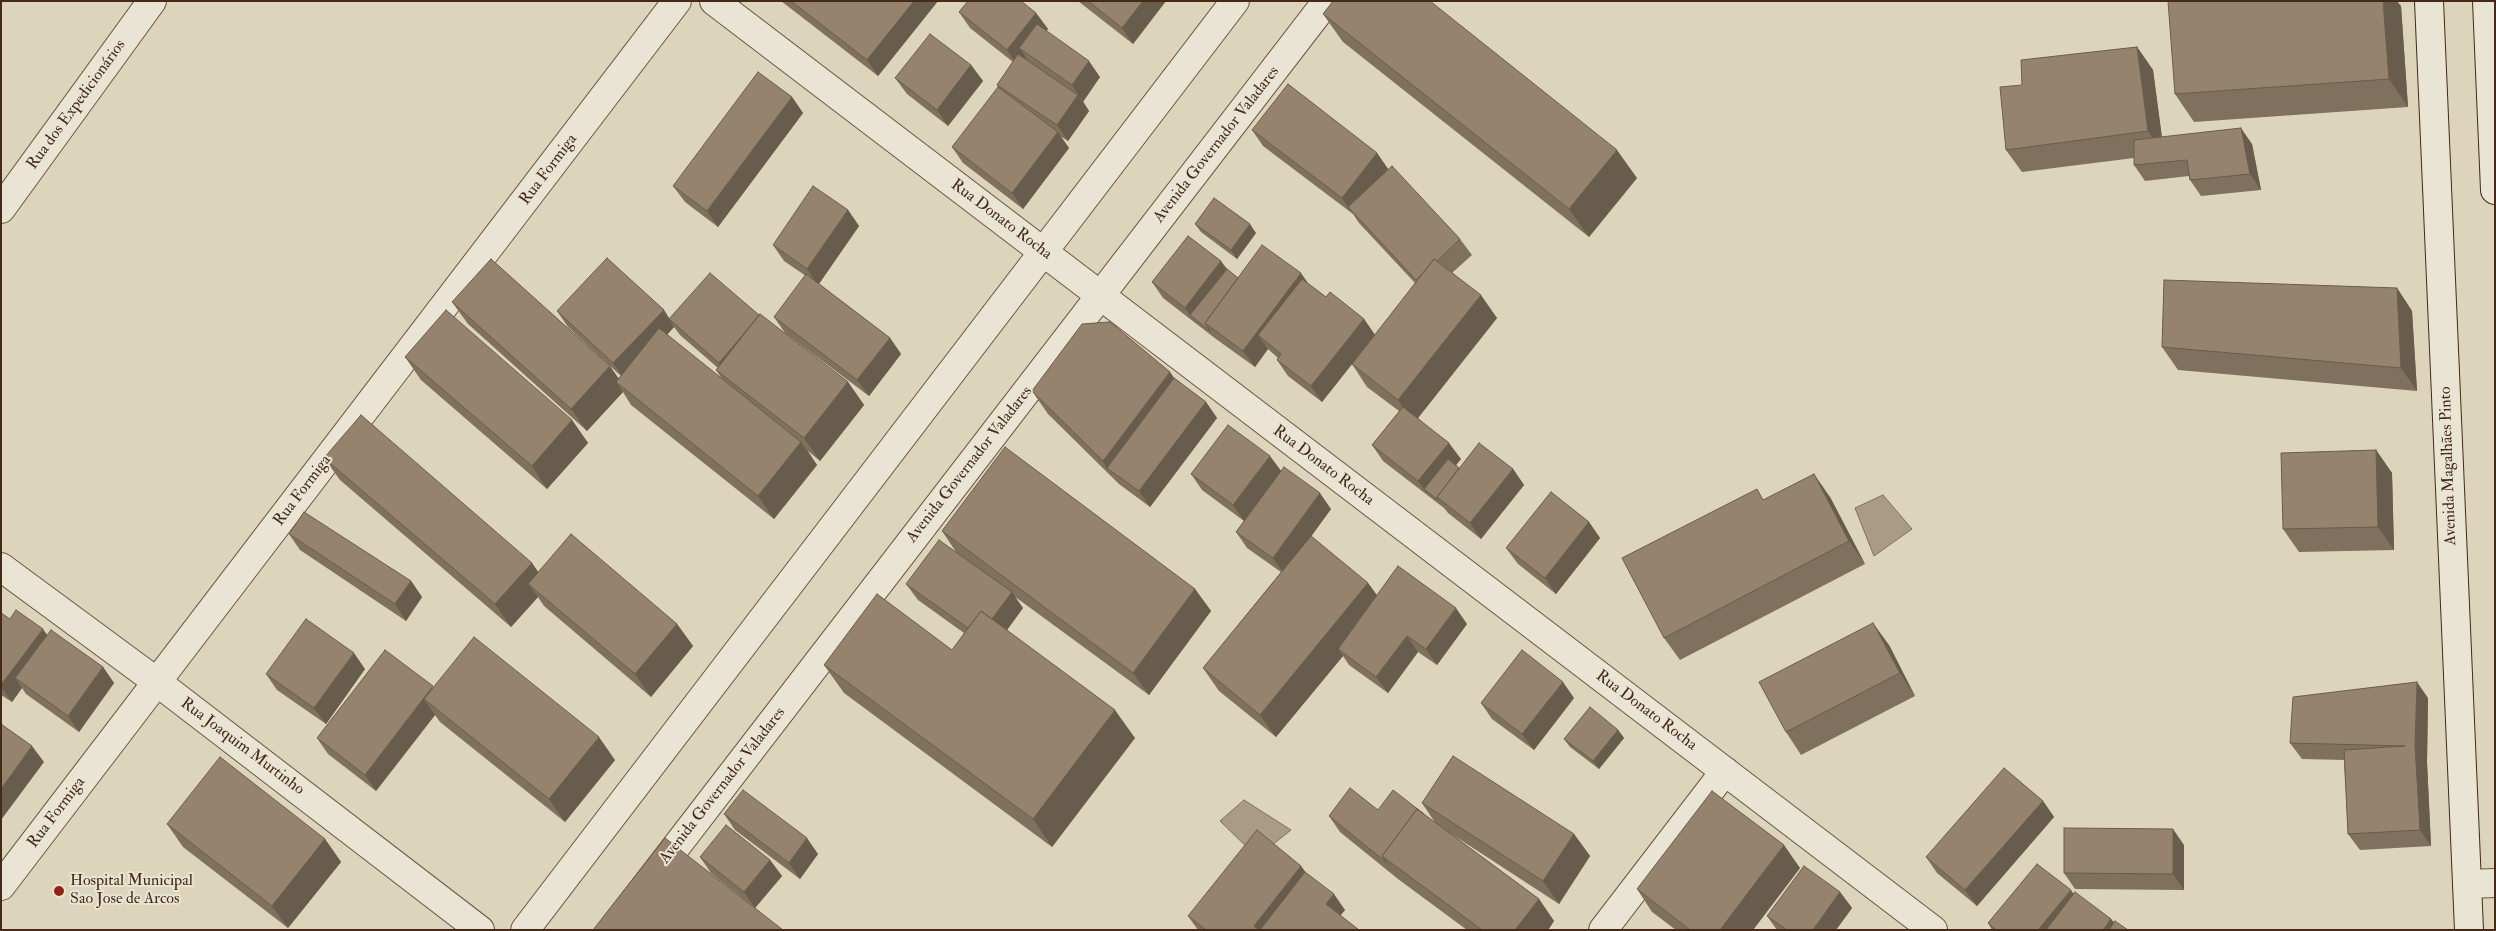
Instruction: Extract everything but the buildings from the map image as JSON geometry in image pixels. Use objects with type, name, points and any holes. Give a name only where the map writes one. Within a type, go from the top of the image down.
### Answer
[{"type":"street","name":"Rua dos Expedicionários","points":[[1,209],[152,1]]},
{"type":"street","name":"Rua Formiga","points":[[1,886],[677,1]]},
{"type":"street","name":"Rua Donato Rocha","points":[[714,1],[1933,930]]},
{"type":"street","points":[[525,930],[1235,1]]},
{"type":"street","name":"Avenida Governador Valadares","points":[[612,930],[1327,1]]},
{"type":"street","name":"Avenida Magalhães Pinto","points":[[2429,1],[2469,930]]},
{"type":"street","points":[[2487,1],[2495,190]]},
{"type":"street","name":"Rua Joaquim Murtinho","points":[[1,567],[157,682],[480,930]]},
{"type":"street","points":[[1603,930],[1725,771]]},
{"type":"street","points":[[2467,884],[2495,883]]},
{"type":"shaded area","points":[[1883,495],[1912,529],[1874,556],[1855,508]]},
{"type":"shaded area","points":[[1244,800],[1291,830],[1257,857],[1220,821]]},
{"type":"place","name":"Hospital Municipal Sao Jose de Arcos","points":[[59,891]]}]
